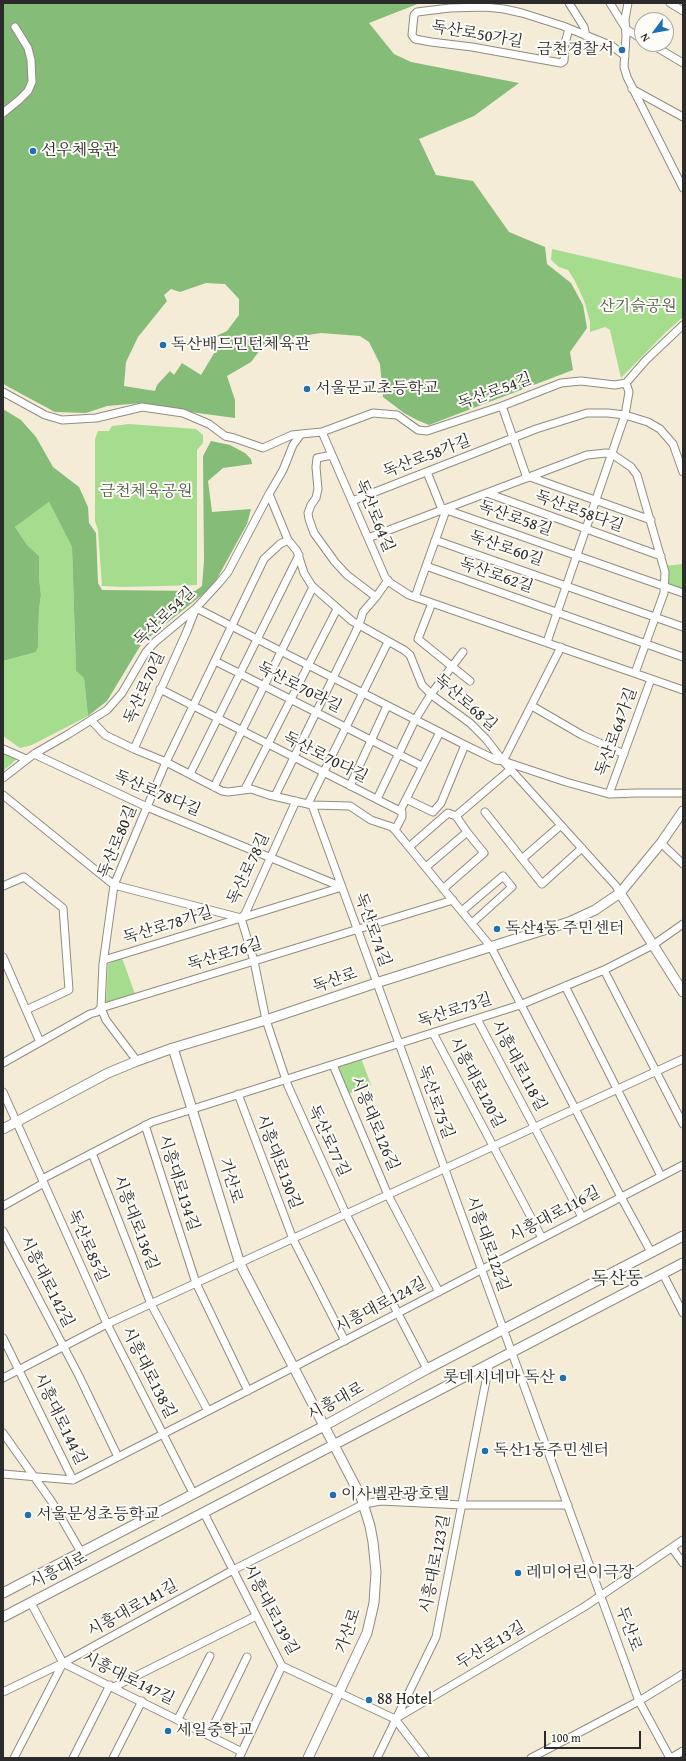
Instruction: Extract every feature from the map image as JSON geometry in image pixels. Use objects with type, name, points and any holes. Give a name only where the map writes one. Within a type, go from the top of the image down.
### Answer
[{"type":"main road","name":"독산로","points":[[3,1129],[108,1074],[137,1061],[173,1048],[266,1020],[376,983],[569,922],[595,910],[620,893],[661,843],[683,811]]},
{"type":"main road","points":[[620,893],[683,992]]},
{"type":"main road","name":"가산로","points":[[173,1048],[240,1263],[364,1504],[370,1526],[376,1572],[374,1603],[367,1633],[308,1758]]},
{"type":"main road","name":"시흥대로","points":[[3,1593],[324,1426],[427,1369],[683,1236]]},
{"type":"main road","name":"시흥대로","points":[[3,1617],[490,1365],[683,1263]]},
{"type":"street","points":[[610,3],[626,30],[634,34]]},
{"type":"street","points":[[628,3],[625,19],[626,30],[624,67],[632,89],[683,188]]},
{"type":"street","points":[[670,3],[683,11]]},
{"type":"street","points":[[571,4],[584,27],[586,36]]},
{"type":"street","name":"독산로50가길","points":[[569,29],[565,43],[564,61],[561,63],[472,46],[415,39],[412,35],[414,15],[417,12],[450,8],[485,7],[522,12],[569,29],[612,46],[625,56]]},
{"type":"street","points":[[3,113],[28,91],[32,82],[31,60],[28,48],[14,27]]},
{"type":"street","points":[[664,52],[683,63]]},
{"type":"street","points":[[632,89],[683,117]]},
{"type":"street","points":[[547,642],[625,415],[629,392],[626,383],[646,360],[683,325]]},
{"type":"street","name":"독산로54길","points":[[3,392],[46,415],[62,420],[96,418],[142,407],[170,410],[209,424],[225,436],[263,448],[292,435],[322,432],[373,413],[397,415],[418,430],[427,431],[502,406],[565,382],[581,381],[615,384],[626,383]]},
{"type":"street","points":[[502,406],[528,477],[651,520]]},
{"type":"street","name":"독산로58가길","points":[[352,501],[513,438],[587,413],[625,415],[648,422],[660,429],[673,444],[683,472]]},
{"type":"street","name":"독산로64길","points":[[322,432],[385,577],[388,580],[409,595],[683,690]]},
{"type":"street","name":"독산로54길","points":[[3,778],[26,759],[92,720],[115,702],[146,652],[155,642],[196,608],[219,583],[228,572],[283,470],[293,445],[301,434]]},
{"type":"street","points":[[368,538],[587,455],[606,453],[612,454],[631,466],[637,475],[665,572],[666,586],[635,673]]},
{"type":"street","points":[[332,455],[317,458],[316,467],[318,489],[316,498],[310,505],[308,513],[309,519],[314,533],[335,562],[347,575],[376,596]]},
{"type":"street","points":[[415,597],[445,513],[441,507],[427,472]]},
{"type":"street","name":"독산로58다길","points":[[487,493],[661,556]]},
{"type":"street","name":"독산로68길","points":[[269,494],[288,540],[299,555],[304,573],[313,587],[337,609],[359,625],[404,650],[410,655],[422,685],[431,694],[470,723],[486,739],[504,761]]},
{"type":"street","name":"독산로58길","points":[[444,510],[683,593]]},
{"type":"street","points":[[193,706],[264,559],[280,544],[288,540]]},
{"type":"street","name":"독산로60길","points":[[435,540],[683,626]]},
{"type":"street","points":[[190,774],[299,555]]},
{"type":"street","name":"독산로62길","points":[[426,566],[683,657]]},
{"type":"street","points":[[275,796],[359,625],[363,612],[388,580]]},
{"type":"street","points":[[214,787],[313,587]]},
{"type":"street","points":[[432,603],[418,639],[470,681]]},
{"type":"street","points":[[196,608],[362,694],[496,760],[504,761],[566,782],[610,794],[683,794]]},
{"type":"street","name":"독산로70길","points":[[134,749],[196,608]]},
{"type":"street","points":[[245,789],[337,609]]},
{"type":"street","points":[[310,805],[323,772],[388,642]]},
{"type":"street","points":[[504,761],[561,648]]},
{"type":"street","points":[[377,799],[414,720],[431,694],[463,652]]},
{"type":"street","name":"독산로70라길","points":[[214,661],[422,766]]},
{"type":"street","name":"독산로64가길","points":[[610,794],[651,679]]},
{"type":"street","name":"독산로70다길","points":[[160,689],[400,811]]},
{"type":"street","name":"독산로80길","points":[[101,1008],[104,960],[114,885],[166,762],[193,706]]},
{"type":"street","points":[[350,786],[387,706]]},
{"type":"street","points":[[532,706],[582,735],[624,754]]},
{"type":"street","points":[[92,720],[105,735],[166,762],[214,787],[228,792],[245,789],[254,790],[310,805],[350,806],[371,820],[392,827],[395,830],[402,817],[402,812],[400,811],[440,732]]},
{"type":"street","points":[[406,799],[433,812],[441,803],[465,745]]},
{"type":"street","points":[[3,749],[26,759]]},
{"type":"street","name":"독산로78다길","points":[[34,754],[147,807],[271,856]]},
{"type":"street","points":[[504,761],[616,886],[620,893]]},
{"type":"street","points":[[456,816],[511,769]]},
{"type":"street","points":[[3,795],[114,885],[241,918]]},
{"type":"street","name":"독산로78길","points":[[266,1020],[254,961],[241,918],[245,914],[296,801]]},
{"type":"street","name":"독산로74길","points":[[310,805],[342,887],[376,983]]},
{"type":"street","points":[[485,812],[542,884],[582,848]]},
{"type":"street","points":[[409,847],[448,813],[456,816],[484,853],[444,888]]},
{"type":"street","points":[[522,859],[561,825]]},
{"type":"street","name":"독산로73길","points":[[395,830],[491,947],[621,1197],[652,1252]]},
{"type":"street","points":[[426,867],[467,832]]},
{"type":"street","points":[[661,843],[683,864]]},
{"type":"street","name":"독산로74길","points":[[271,856],[342,887]]},
{"type":"street","points":[[462,911],[503,876],[512,887],[472,923]]},
{"type":"street","points":[[3,886],[24,877],[63,908],[69,990],[26,1010]]},
{"type":"street","name":"독산로74길","points":[[241,918],[342,887]]},
{"type":"street","name":"독산로76길","points":[[101,1008],[453,900]]},
{"type":"street","name":"독산로78가길","points":[[104,960],[241,918]]},
{"type":"street","name":"독산로73길","points":[[399,1044],[520,1005],[604,970],[653,945],[683,924]]},
{"type":"street","points":[[3,957],[40,1042]]},
{"type":"street","points":[[604,970],[683,1124]]},
{"type":"street","name":"독산로75길","points":[[376,983],[444,1169]]},
{"type":"street","points":[[566,986],[661,1176]]},
{"type":"street","points":[[3,1063],[90,1014],[97,1012],[101,1008],[106,1020],[137,1061]]},
{"type":"street","name":"시흥대로118길","points":[[477,1019],[582,1217]]},
{"type":"street","name":"독산로77길","points":[[266,1020],[285,1080],[346,1214],[427,1369]]},
{"type":"street","name":"시흥대로120길","points":[[433,1033],[542,1238]]},
{"type":"street","points":[[145,1125],[238,1094],[399,1044]]},
{"type":"street","name":"시흥대로118길","points":[[493,1146],[683,1059]]},
{"type":"street","name":"시흥대로126길","points":[[333,1065],[388,1195],[439,1292]]},
{"type":"street","name":"독산로85길","points":[[3,1092],[107,1324]]},
{"type":"street","name":"시흥대로130길","points":[[238,1094],[293,1239],[345,1341]]},
{"type":"street","name":"시흥대로134길","points":[[92,1153],[145,1125],[196,1283],[248,1391]]},
{"type":"street","name":"시흥대로120길","points":[[444,1169],[493,1146]]},
{"type":"street","points":[[3,1206],[92,1153]]},
{"type":"street","name":"시흥대로136길","points":[[92,1153],[151,1304],[208,1411]]},
{"type":"street","name":"시흥대로116길","points":[[482,1270],[683,1164]]},
{"type":"street","name":"시흥대로126길","points":[[346,1214],[444,1169]]},
{"type":"street","name":"시흥대로122길","points":[[444,1169],[503,1329]]},
{"type":"street","points":[[107,1324],[346,1214]]},
{"type":"street","name":"시흥대로142길","points":[[3,1230],[64,1347],[118,1457]]},
{"type":"street","name":"시흥대로124길","points":[[294,1367],[482,1270]]},
{"type":"street","points":[[663,1274],[683,1313]]},
{"type":"street","name":"시흥대로142길","points":[[19,1370],[107,1324]]},
{"type":"street","name":"시흥대로138길","points":[[107,1324],[193,1493]]},
{"type":"street","name":"두산로","points":[[503,1329],[640,1701],[670,1758]]},
{"type":"street","name":"시흥대로144길","points":[[3,1338],[72,1480]]},
{"type":"street","name":"시흥대로123길","points":[[377,1758],[436,1637],[490,1365]]},
{"type":"street","points":[[248,1391],[294,1367]]},
{"type":"street","name":"시흥대로144길","points":[[3,1378],[19,1370]]},
{"type":"street","name":"시흥대로138길","points":[[163,1434],[248,1391]]},
{"type":"street","points":[[3,1433],[52,1502],[81,1552]]},
{"type":"street","points":[[3,1474],[34,1478],[72,1480],[163,1434]]},
{"type":"street","points":[[233,1570],[364,1504],[382,1501],[462,1505],[568,1505]]},
{"type":"street","name":"시흥대로139길","points":[[204,1513],[282,1666],[395,1719]]},
{"type":"street","name":"두산로13길","points":[[395,1719],[601,1596],[683,1540]]},
{"type":"street","points":[[672,1548],[683,1563]]},
{"type":"street","name":"시흥대로141길","points":[[3,1692],[63,1663],[233,1570]]},
{"type":"street","name":"시흥대로147길","points":[[31,1603],[63,1663],[209,1735],[241,1755]]},
{"type":"street","points":[[73,1758],[112,1686],[256,1616]]},
{"type":"street","points":[[178,1720],[210,1656]]},
{"type":"street","points":[[209,1735],[247,1656]]},
{"type":"street","points":[[14,1758],[63,1663]]},
{"type":"street","points":[[241,1755],[282,1666]]},
{"type":"street","points":[[531,1758],[640,1701],[683,1674]]},
{"type":"street","points":[[113,1758],[142,1701]]},
{"type":"street","points":[[395,1719],[425,1758]]},
{"type":"street","points":[[670,1758],[683,1751]]},
{"type":"green space","points":[[3,3],[420,3],[369,23],[394,54],[411,62],[519,83],[474,116],[419,139],[436,175],[473,181],[509,232],[545,247],[547,264],[571,283],[583,305],[587,328],[570,352],[573,370],[429,425],[404,413],[383,397],[380,364],[369,342],[360,336],[321,333],[276,340],[260,350],[251,362],[227,376],[235,400],[235,418],[183,411],[142,403],[107,406],[86,413],[55,412],[3,384]],"holes":[[[206,283],[225,284],[239,299],[239,315],[227,331],[216,336],[222,340],[201,375],[182,363],[174,375],[170,371],[157,385],[155,391],[124,386],[126,362],[138,337],[167,301],[164,295],[171,289],[180,292]]]},
{"type":"green space","name":"산기슭공원","points":[[552,249],[683,279],[683,317],[667,331],[621,378],[610,330],[605,327],[590,332],[590,322],[585,303],[575,281],[568,270],[559,267],[551,260]]},
{"type":"green space","points":[[3,409],[21,420],[36,437],[53,467],[79,487],[88,507],[89,523],[96,533],[98,583],[102,590],[195,591],[202,586],[204,561],[203,456],[211,441],[230,445],[245,453],[251,459],[252,464],[223,468],[208,481],[212,512],[251,509],[247,524],[213,586],[142,643],[107,701],[88,716],[84,678],[76,671],[72,547],[49,502],[15,527],[27,545],[39,556],[41,595],[38,647],[36,652],[3,661]]},
{"type":"green space","name":"금천체육공원","points":[[129,424],[196,429],[203,435],[203,443],[197,450],[197,585],[124,587],[102,586],[98,530],[95,521],[95,439],[98,431],[109,431],[112,426]]},
{"type":"green space","points":[[49,502],[72,547],[76,671],[84,678],[88,716],[32,745],[20,748],[3,736],[3,661],[36,652],[38,647],[41,595],[39,556],[27,545],[15,527]]},
{"type":"green space","points":[[683,564],[683,593],[666,586],[664,566]]},
{"type":"green space","points":[[3,753],[17,759],[3,771]]},
{"type":"green space","points":[[122,958],[135,994],[106,1004],[108,964]]},
{"type":"green space","points":[[361,1058],[371,1085],[348,1094],[337,1066]]},
{"type":"place","name":"금천경찰서","points":[[622,50]]},
{"type":"place","name":"선우체육관","points":[[33,151]]},
{"type":"place","name":"독산배드민턴체육관","points":[[163,345]]},
{"type":"place","name":"서울문교초등학교","points":[[307,389]]},
{"type":"place","name":"독산4동 주민센터","points":[[497,929]]},
{"type":"place","name":"롯데시네마 독산","points":[[563,1378]]},
{"type":"place","name":"독산1동주민센터","points":[[485,1451]]},
{"type":"place","name":"이사벨관광호텔","points":[[333,1495]]},
{"type":"place","name":"서울문성초등학교","points":[[28,1515]]},
{"type":"place","name":"레미어린이극장","points":[[518,1573]]},
{"type":"place","name":"88 Hotel","points":[[369,1700]]},
{"type":"place","name":"세일중학교","points":[[168,1731]]},
{"type":"district","name":"독산동","points":[[617,1279]]}]
